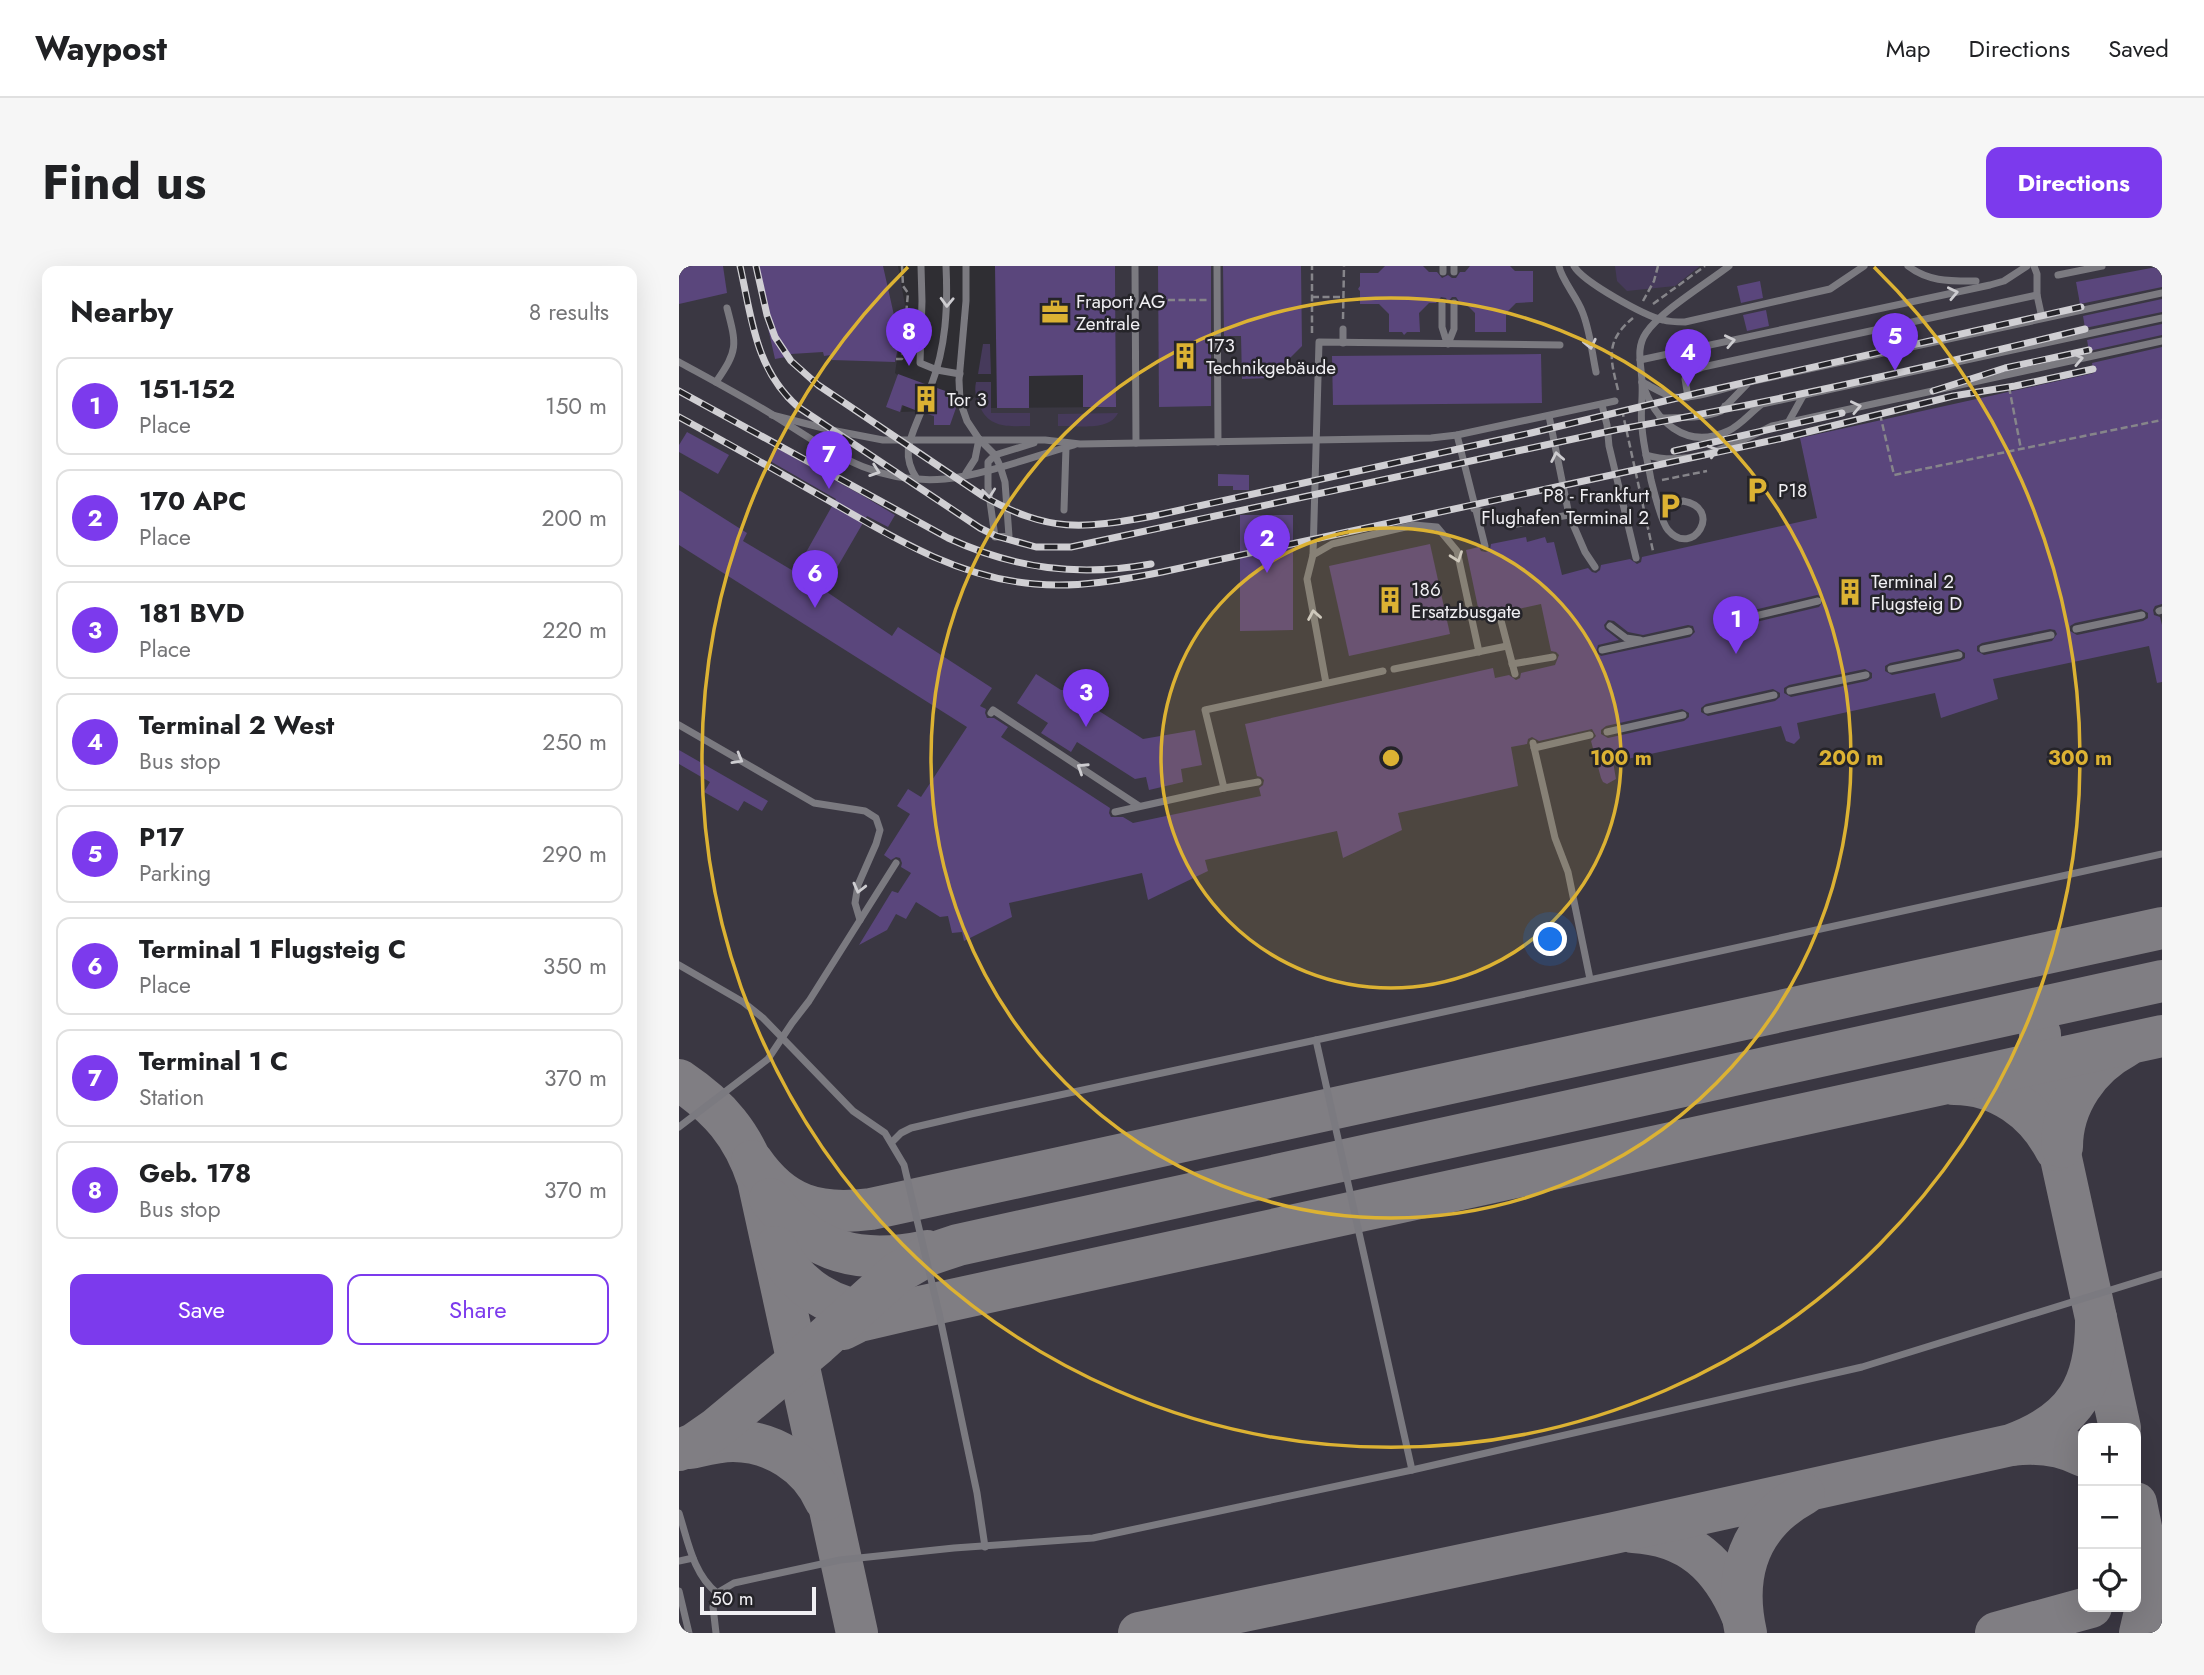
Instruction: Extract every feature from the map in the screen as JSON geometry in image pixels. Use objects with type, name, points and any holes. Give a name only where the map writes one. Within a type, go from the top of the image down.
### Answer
[{"type":"lane","points":[[921,266],[922,301],[918,358],[920,362],[937,370],[960,374]]},
{"type":"lane","points":[[931,386],[945,338],[946,266]]},
{"type":"lane","points":[[966,266],[960,401],[967,421],[979,439],[995,455],[1005,482],[1009,536],[995,537],[988,487],[988,462],[995,455],[1045,440]]},
{"type":"lane","points":[[1135,266],[1136,443]]},
{"type":"lane","points":[[1217,266],[1218,442]]},
{"type":"lane","points":[[1559,266],[1560,273],[1584,315],[1596,372]]},
{"type":"lane","points":[[1574,266],[1582,276],[1636,309],[1663,320],[1685,322],[1830,289],[1864,266]]},
{"type":"lane","points":[[1670,506],[1683,500],[1697,506],[1703,520],[1697,534],[1684,539],[1675,537],[1664,524],[1654,495],[1641,425],[1640,347],[1642,340],[1658,319],[1729,266]]},
{"type":"lane","points":[[1908,266],[1936,280],[1976,281]]},
{"type":"lane","points":[[1640,360],[1990,285],[2004,281],[2027,266]]},
{"type":"lane","points":[[2034,266],[2042,318]]},
{"type":"lane","points":[[2058,275],[2102,266]]},
{"type":"lane","points":[[1642,382],[1669,396],[1688,397],[2162,293]]},
{"type":"lane","points":[[1688,397],[1685,379],[1691,372],[1703,367],[2037,295]]},
{"type":"lane","points":[[1442,303],[1442,327],[1448,344]]},
{"type":"lane","points":[[1448,344],[1454,329],[1454,303]]},
{"type":"lane","points":[[716,382],[729,363],[734,345],[727,308]]},
{"type":"lane","points":[[1725,406],[1762,404],[2162,318]]},
{"type":"lane","points":[[1343,329],[1343,343]]},
{"type":"lane","points":[[1646,455],[1670,460],[1685,458],[1720,450],[1772,426],[2162,341]]},
{"type":"lane","points":[[1326,682],[1307,579],[1313,555],[1319,342],[1560,345]]},
{"type":"lane","points":[[679,362],[820,446],[875,472],[917,479],[946,479],[1080,444]]},
{"type":"lane","points":[[1642,382],[1647,400],[1660,418],[1685,435],[1713,436],[1731,430],[1762,404]]},
{"type":"lane","points":[[1660,418],[1690,418],[1721,411],[1749,382]]},
{"type":"lane","points":[[1789,422],[1804,394]]},
{"type":"lane","points":[[772,415],[883,440],[1045,440],[1080,444],[1401,440],[1457,435],[1615,401]]},
{"type":"lane","points":[[1602,405],[1636,558]]},
{"type":"lane","points":[[917,479],[910,469],[908,458],[910,440],[921,412]]},
{"type":"lane","points":[[1549,416],[1569,515],[1585,552],[1595,567]]},
{"type":"lane","points":[[1457,435],[1485,546]]},
{"type":"lane","points":[[965,475],[972,466],[979,439]]},
{"type":"lane","points":[[1065,510],[1066,447]]},
{"type":"lane","points":[[1474,509],[1517,524],[1569,515]]},
{"type":"lane","points":[[1313,555],[1332,544],[1415,525],[1437,527],[1457,551],[1479,652]]},
{"type":"lane","points":[[1731,622],[1818,601]]},
{"type":"lane","points":[[1499,613],[1514,674]]},
{"type":"lane","points":[[2076,629],[2141,615]]},
{"type":"lane","points":[[1610,626],[1626,638],[1645,640]]},
{"type":"lane","points":[[1602,650],[1689,631]]},
{"type":"lane","points":[[1983,649],[2051,635]]},
{"type":"lane","points":[[1394,669],[1507,646]]},
{"type":"lane","points":[[1891,669],[1959,655]]},
{"type":"lane","points":[[1512,664],[1553,657]]},
{"type":"lane","points":[[1224,789],[1205,710],[1383,671]]},
{"type":"lane","points":[[1790,691],[1866,675]]},
{"type":"lane","points":[[1707,710],[1774,695]]},
{"type":"lane","points":[[991,713],[993,710],[1139,806]]},
{"type":"lane","points":[[1607,732],[1683,715]]},
{"type":"lane","points":[[679,724],[814,803],[865,811],[876,818],[880,830],[858,885],[855,903],[860,920]]},
{"type":"lane","points":[[1590,736],[1534,745],[1555,838],[1568,872],[1590,979]]},
{"type":"lane","points":[[1115,812],[1258,782]]},
{"type":"lane","points":[[892,1142],[911,1128],[2162,854]]},
{"type":"lane","points":[[679,1126],[768,1059],[809,1001],[896,863]]},
{"type":"lane","points":[[679,965],[743,1002],[782,1037],[853,1111],[877,1127],[892,1142],[904,1165],[937,1303],[982,1515],[985,1548]]},
{"type":"lane","points":[[1316,1041],[1412,1471]]},
{"type":"lane","points":[[716,1633],[713,1607],[717,1593],[734,1583],[840,1560],[1093,1538],[1412,1471],[1861,1367],[2162,1274]]},
{"type":"lane","points":[[679,1513],[693,1558],[703,1579],[717,1593]]},
{"type":"lane","points":[[679,1562],[693,1558]]},
{"type":"lane","points":[[679,1591],[681,1610],[689,1633]]},
{"type":"path","points":[[896,359],[902,359],[908,293],[903,286],[902,266]]},
{"type":"path","points":[[1312,266],[1312,330]]},
{"type":"path","points":[[1343,329],[1344,266]]},
{"type":"path","points":[[1636,309],[1647,294],[1658,266]]},
{"type":"path","points":[[1312,297],[1343,297]]},
{"type":"path","points":[[1135,300],[1217,300]]},
{"type":"path","points":[[2009,387],[2021,449]]},
{"type":"path","points":[[1880,414],[1894,475],[2162,419]]},
{"type":"path","points":[[1661,481],[1707,471]]},
{"type":"shaded area","points":[[679,266],[898,266],[905,305],[895,373],[909,386],[901,412],[950,410],[975,397],[981,408],[1116,407],[1115,266],[2162,266],[2162,1633],[679,1633]]},
{"type":"shaded area","points":[[1615,266],[1700,266],[1675,286],[1627,291],[1617,281]]},
{"type":"shaded area","points":[[983,344],[990,344],[991,374],[978,374]]},
{"type":"shaded area","points":[[976,382],[991,382],[991,413],[1030,413],[1030,426],[1002,425],[990,420],[978,402]]},
{"type":"shaded area","points":[[1118,413],[1114,419],[1100,425],[1058,426],[1058,414]]},
{"type":"building","points":[[679,266],[723,266],[727,293],[679,304]]},
{"type":"building","points":[[754,266],[883,266],[898,333],[901,333],[895,362],[832,360],[831,355],[824,356],[823,352],[791,354],[775,359]]},
{"type":"building","name":"Fraport AG Zentrale","points":[[995,266],[1115,266],[1116,407],[1083,407],[1083,375],[1029,376],[1029,408],[997,408]]},
{"type":"building","name":"173 Technikgebäude","points":[[1158,266],[1211,266],[1211,406],[1159,407]]},
{"type":"building","points":[[1223,266],[1301,266],[1302,346],[1270,378],[1242,379],[1241,336],[1224,336]]},
{"type":"building","points":[[1385,266],[1423,266],[1429,272],[1437,272],[1442,278],[1448,275],[1456,278],[1470,266],[1510,266],[1515,271],[1533,271],[1533,302],[1516,303],[1506,313],[1506,332],[1475,332],[1475,313],[1456,297],[1452,297],[1448,302],[1441,297],[1436,303],[1429,303],[1419,313],[1420,332],[1407,332],[1404,335],[1402,332],[1389,332],[1389,314],[1379,304],[1360,304],[1358,289],[1360,273],[1378,273]]},
{"type":"building","points":[[2162,266],[2162,287],[2080,304],[2076,282]]},
{"type":"building","points":[[1760,281],[1763,298],[1741,303],[1737,286]]},
{"type":"building","points":[[2162,299],[2162,312],[2085,328],[2083,316]]},
{"type":"building","points":[[1766,310],[1769,326],[1747,331],[1743,315]]},
{"type":"building","points":[[2162,324],[2162,335],[2089,351],[2087,340]]},
{"type":"building","name":"Terminal 2 Flugsteig D","points":[[2162,347],[2162,604],[2155,606],[2153,610],[2154,615],[2160,617],[2162,625],[2162,682],[2157,683],[2149,646],[1993,679],[1998,699],[1941,718],[1935,693],[1797,723],[1800,738],[1794,744],[1786,741],[1781,726],[1613,762],[1616,779],[1607,784],[1601,778],[1591,741],[1596,736],[1592,729],[1539,741],[1532,737],[1527,744],[1511,747],[1518,786],[1398,813],[1402,830],[1343,858],[1337,831],[1205,860],[1208,871],[1148,900],[1142,873],[1009,903],[1012,917],[964,941],[962,932],[952,933],[948,916],[940,917],[916,902],[906,919],[896,914],[887,930],[859,945],[892,891],[898,893],[911,873],[901,867],[900,858],[891,860],[884,855],[910,814],[897,806],[908,789],[921,797],[967,727],[679,545],[679,490],[747,533],[743,541],[795,572],[836,499],[770,461],[775,447],[895,515],[888,527],[867,516],[824,590],[892,636],[898,627],[992,688],[980,706],[986,709],[987,718],[994,718],[1008,727],[1001,737],[1110,808],[1111,817],[1123,817],[1133,823],[1261,796],[1259,788],[1264,780],[1257,776],[1245,724],[1493,668],[1495,678],[1509,675],[1516,680],[1521,673],[1555,665],[1559,655],[1551,651],[1541,604],[1505,612],[1498,607],[1493,614],[1480,617],[1466,550],[1479,547],[1486,552],[1490,550],[1491,544],[1526,537],[1527,542],[1545,537],[1547,543],[1554,542],[1562,575],[1588,568],[1596,573],[1601,565],[1630,559],[1637,564],[1642,557],[1817,518],[1800,438],[2094,373],[2092,363]],"holes":[[[1817,595],[1824,600],[1819,607],[1731,628],[1724,624],[1724,620],[1729,616]],[[2141,609],[2148,613],[2148,618],[2143,621],[2077,635],[2070,631],[2070,626]],[[1608,620],[1614,621],[1628,632],[1643,635],[1688,625],[1693,626],[1695,632],[1690,637],[1601,656],[1596,652],[1598,645],[1619,640],[1605,629],[1604,625]],[[2050,629],[2057,634],[2052,641],[1984,655],[1977,651],[1977,646]],[[1958,649],[1965,653],[1965,658],[1960,661],[1892,675],[1885,671],[1885,666]],[[1865,669],[1872,673],[1872,678],[1867,681],[1791,697],[1784,693],[1784,688]],[[1773,689],[1780,693],[1780,697],[1775,701],[1708,716],[1701,712],[1701,708],[1706,704]],[[1682,709],[1689,713],[1689,717],[1684,721],[1608,738],[1601,734],[1601,730],[1606,726]]]},
{"type":"building","points":[[1541,354],[1542,403],[1333,405],[1332,356]]},
{"type":"building","name":"Tor 3","points":[[898,374],[925,384],[928,391],[933,392],[937,388],[954,394],[956,408],[950,425],[934,425],[934,416],[927,414],[923,406],[915,410],[902,405],[900,412],[886,407]]},
{"type":"building","points":[[687,432],[729,455],[718,474],[679,452],[679,445]]},
{"type":"building","points":[[1218,474],[1249,475],[1249,490],[1218,486]]},
{"type":"building","points":[[1240,515],[1293,515],[1293,630],[1240,631]]},
{"type":"building","name":"186 Ersatzbusgate","points":[[1430,544],[1450,634],[1349,656],[1329,566]]},
{"type":"building","points":[[1036,674],[1143,739],[1195,730],[1202,765],[1181,769],[1183,782],[1149,790],[1146,777],[1135,779],[1077,742],[1071,752],[1041,733],[1048,723],[1017,703]]},
{"type":"building","points":[[679,750],[768,801],[762,811],[744,801],[738,811],[704,792],[710,782],[679,764]]},
{"type":"taxiway","points":[[752,1161],[776,1188],[803,1205],[834,1211],[871,1209],[2162,928]]},
{"type":"taxiway","points":[[679,1450],[694,1444],[717,1428],[818,1344],[897,1273],[928,1255],[958,1245],[2162,981]]},
{"type":"taxiway","points":[[2040,1034],[2040,1062],[2119,1423]]},
{"type":"taxiway","points":[[843,1329],[859,1321],[906,1310],[2162,1036]]},
{"type":"taxiway","points":[[2062,1147],[2067,1116],[2080,1088],[2100,1065],[2125,1047]]},
{"type":"taxiway","points":[[679,1080],[718,1111],[728,1123],[745,1149],[758,1180],[857,1633]]},
{"type":"taxiway","points":[[1954,1084],[1986,1089],[2014,1102],[2038,1123],[2056,1150]]},
{"type":"taxiway","points":[[770,1199],[786,1218],[803,1232],[839,1251],[881,1257],[927,1251]]},
{"type":"taxiway","points":[[776,1247],[794,1274],[818,1294],[846,1307],[878,1313]]},
{"type":"taxiway","points":[[1139,1633],[1614,1533],[2011,1445],[2051,1425],[2078,1398],[2092,1363],[2096,1318]]},
{"type":"taxiway","points":[[690,1448],[733,1441],[762,1445],[775,1450],[799,1466],[818,1487],[825,1500]]},
{"type":"taxiway","points":[[2012,1445],[2048,1445],[2078,1454]]},
{"type":"taxiway","points":[[1746,1633],[1742,1591],[1749,1553],[1770,1520],[1804,1494]]},
{"type":"taxiway","points":[[2140,1633],[2148,1599],[2150,1571],[2141,1527]]},
{"type":"taxiway","points":[[1633,1532],[1671,1539],[1701,1556],[1724,1581],[1742,1615]]},
{"type":"taxiway","points":[[1996,1633],[2078,1611]]},
{"type":"tunnel","points":[[921,412],[931,386]]},
{"type":"railway","points":[[740,266],[752,324],[764,360],[772,376],[798,407],[980,528],[996,536],[1036,547],[1071,547],[1615,430],[1851,383],[2085,329]]},
{"type":"railway","points":[[756,266],[775,337],[791,361],[818,385],[983,496],[1028,517],[1066,525],[1105,524],[1153,516],[2081,307]]},
{"type":"railway","points":[[1933,391],[2005,368],[2089,350]]},
{"type":"railway","points":[[679,417],[930,555],[981,574],[1007,580],[1067,585],[1162,572],[1783,438],[1953,396],[2093,369]]},
{"type":"railway","points":[[679,391],[948,538],[973,549],[1048,568],[1098,570],[1151,564]]},
{"type":"railway","points":[[1674,451],[1842,413]]},
{"type":"place","name":"Fraport AG Zentrale","points":[[1055,312]]},
{"type":"place","name":"173 Technikgebäude","points":[[1185,356]]},
{"type":"place","name":"Geb. 178","points":[[909,366]]},
{"type":"place","name":"P17","points":[[1895,371]]},
{"type":"place","name":"Terminal 2 West","points":[[1688,387]]},
{"type":"place","name":"Tor 3","points":[[926,399]]},
{"type":"place","name":"Terminal 1 C","points":[[829,489]]},
{"type":"place","name":"P18","points":[[1757,490]]},
{"type":"place","name":"P8 - Frankfurt Flughafen Terminal 2","points":[[1670,506]]},
{"type":"place","name":"170 APC","points":[[1267,573]]},
{"type":"place","name":"Terminal 2 Flugsteig D","points":[[1850,592]]},
{"type":"place","name":"186 Ersatzbusgate","points":[[1390,600]]},
{"type":"place","name":"Terminal 1 Flugsteig C","points":[[815,608]]},
{"type":"place","name":"151-152","points":[[1736,654]]},
{"type":"place","name":"181 BVD","points":[[1086,727]]}]
